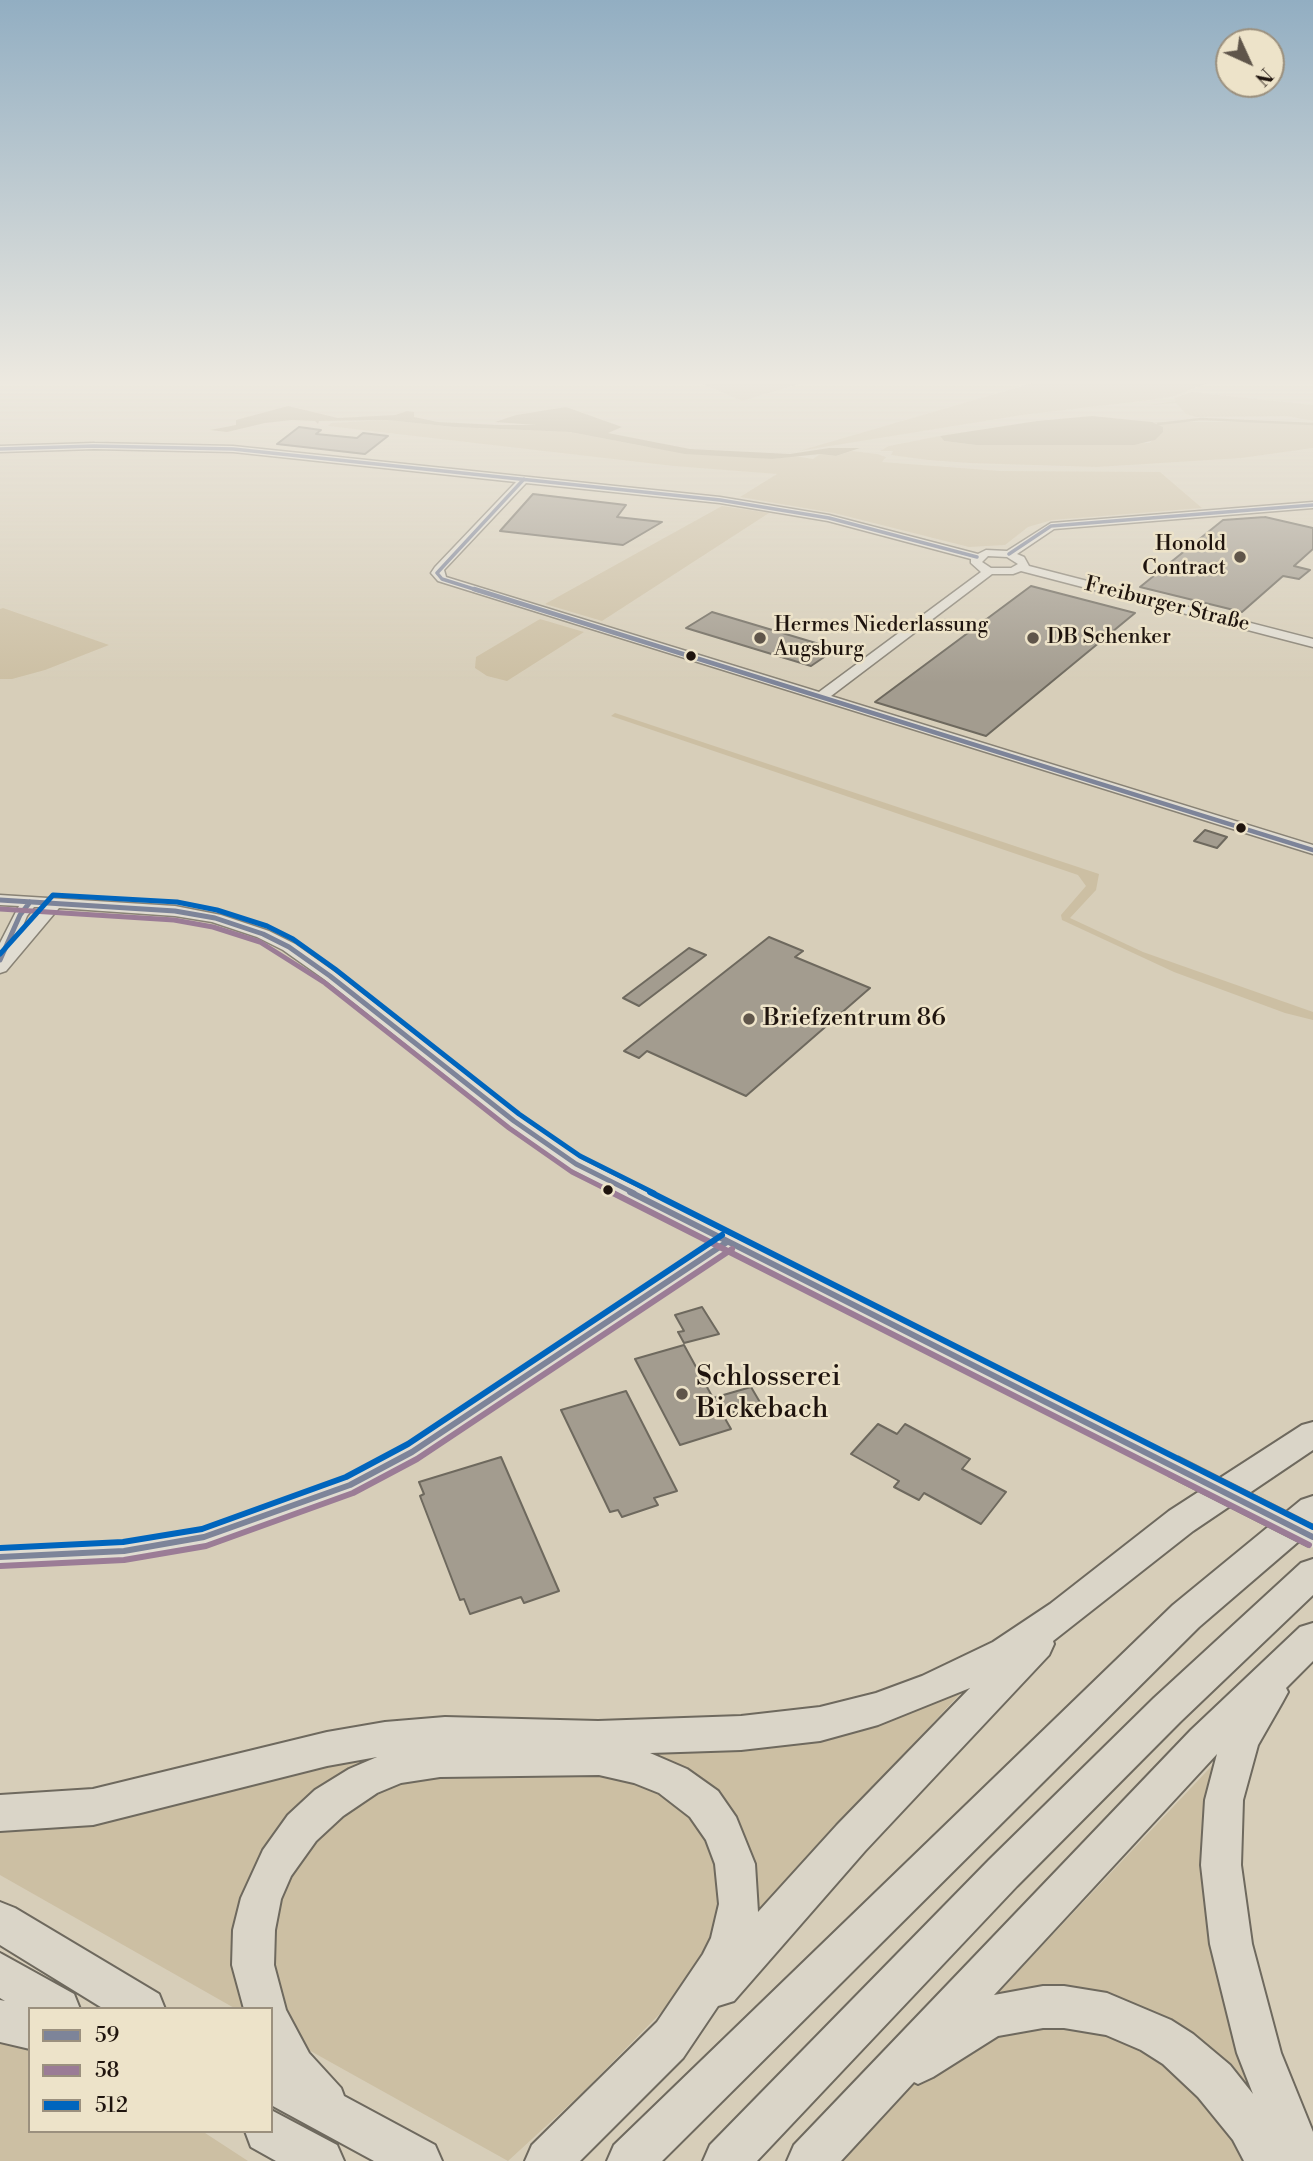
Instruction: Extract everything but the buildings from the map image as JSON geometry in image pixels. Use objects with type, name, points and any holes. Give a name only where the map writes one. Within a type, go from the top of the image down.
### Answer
[{"type":"highway","points":[[0,1813],[93,1807],[327,1749],[385,1739],[445,1734],[523,1738],[741,1733],[820,1724],[878,1709],[935,1687],[1006,1653],[1063,1615],[1181,1521],[1313,1434]]},
{"type":"highway","points":[[630,2161],[1177,1625],[1313,1509]]},
{"type":"highway","points":[[726,2161],[1003,1872],[1167,1710],[1313,1573]]},
{"type":"highway","points":[[548,2161],[668,2043],[850,1838],[1063,1615]]},
{"type":"highway","points":[[810,2161],[1204,1742],[1299,1651]]},
{"type":"highway","points":[[1299,1651],[1240,1741],[1224,1800],[1221,1866],[1231,1944],[1259,2053],[1302,2161]]},
{"type":"highway","points":[[264,2007],[253,1965],[254,1930],[261,1898],[277,1863],[302,1828],[329,1803],[363,1781],[399,1766],[440,1760],[599,1759],[638,1766],[650,1771],[673,1781],[704,1804],[722,1830],[735,1864],[738,1904],[731,1942],[718,1969],[668,2043]]},
{"type":"highway","points":[[0,1922],[141,2007]]},
{"type":"highway","points":[[0,1974],[56,2007]]},
{"type":"highway","points":[[872,2096],[972,2025],[1021,2009],[1083,2009],[1116,2018],[1156,2035],[1178,2049],[1214,2081],[1233,2103],[1249,2124],[1269,2161]]},
{"type":"highway","points":[[0,2021],[28,2028]]},
{"type":"highway","points":[[273,2029],[294,2068],[337,2119]]},
{"type":"highway","points":[[273,2082],[419,2161]]},
{"type":"highway","points":[[271,2133],[321,2161]]},
{"type":"street","points":[[522,481],[439,569],[437,573],[442,579],[1313,850]]},
{"type":"street","points":[[540,481],[787,509],[977,557],[994,553],[1009,554],[1023,562],[1021,568]]},
{"type":"street","points":[[1009,554],[1051,526],[1313,505]]},
{"type":"street","points":[[821,697],[989,571],[976,564],[977,557]]},
{"type":"street","name":"Freiburger Straße","points":[[989,571],[1007,572],[1021,568],[1313,643]]},
{"type":"street","points":[[0,900],[175,911],[215,918],[263,934],[289,947],[330,976],[536,1138],[606,1181],[1313,1537]]},
{"type":"street","points":[[0,960],[20,915],[30,902]]},
{"type":"street","points":[[0,968],[54,904]]},
{"type":"street","points":[[0,1557],[124,1551],[204,1537],[350,1485],[412,1452],[727,1242]]},
{"type":"shaded area","points":[[766,481],[1170,481],[1202,508],[1052,520],[1028,527],[1005,545],[969,547],[834,513],[740,497]]},
{"type":"shaded area","points":[[722,506],[769,513],[602,621],[545,604]]},
{"type":"shaded area","points":[[0,609],[109,645],[45,670],[12,679],[0,679]]},
{"type":"shaded area","points":[[540,619],[584,632],[507,681],[487,676],[475,668],[476,657]]},
{"type":"shaded area","points":[[615,713],[1099,874],[1096,890],[1070,918],[1143,952],[1313,1012],[1313,1020],[1285,1013],[1174,972],[1062,920],[1061,915],[1086,886],[1078,875],[611,716]]},
{"type":"shaded area","points":[[971,1682],[697,1976],[581,2094],[508,2161],[273,2030],[273,2007],[232,2007],[0,1875],[0,1828],[378,1749],[636,1741]]},
{"type":"shaded area","points":[[1223,1754],[1211,1809],[1286,2147],[1165,2028],[991,2000]]},
{"type":"shaded area","points":[[0,2000],[28,2019],[28,2133],[205,2133],[248,2161],[0,2161]]},
{"type":"shaded area","points":[[1071,2012],[1190,2068],[1255,2161],[837,2161],[957,2036]]},
{"type":"transit line","name":"59","points":[[522,481],[439,569],[437,573],[442,579],[1313,850]]},
{"type":"transit line","name":"59","points":[[537,481],[720,500],[829,518],[977,557]]},
{"type":"transit line","name":"59","points":[[1009,554],[1051,526],[1313,505]]},
{"type":"transit line","name":"512","points":[[0,954],[53,895],[177,902],[217,910],[267,926],[293,939],[335,969],[519,1114],[580,1156],[1313,1527]]},
{"type":"transit line","name":"59","points":[[0,900],[175,911],[215,918],[263,934],[289,947],[330,976],[514,1121],[576,1164],[1313,1537]]},
{"type":"transit line","name":"59","points":[[0,960],[20,915],[30,902]]},
{"type":"transit line","name":"58","points":[[0,909],[174,920],[213,927],[260,942],[325,983],[509,1128],[572,1172],[1309,1545]]},
{"type":"transit line","name":"512","points":[[0,1548],[123,1542],[202,1529],[346,1477],[408,1444],[722,1235]]},
{"type":"transit line","name":"59","points":[[0,1557],[124,1551],[204,1537],[350,1485],[412,1452],[727,1242]]},
{"type":"transit line","name":"58","points":[[0,1566],[124,1560],[206,1546],[353,1493],[417,1459],[732,1249]]},
{"type":"place","name":"Honold Contract","points":[[1240,557]]},
{"type":"place","name":"Hermes Niederlassung Augsburg","points":[[760,638]]},
{"type":"place","name":"DB Schenker","points":[[1033,638]]},
{"type":"place","name":"Briefzentrum 86","points":[[749,1019]]},
{"type":"place","name":"Schlosserei Bickebach","points":[[682,1394]]}]
